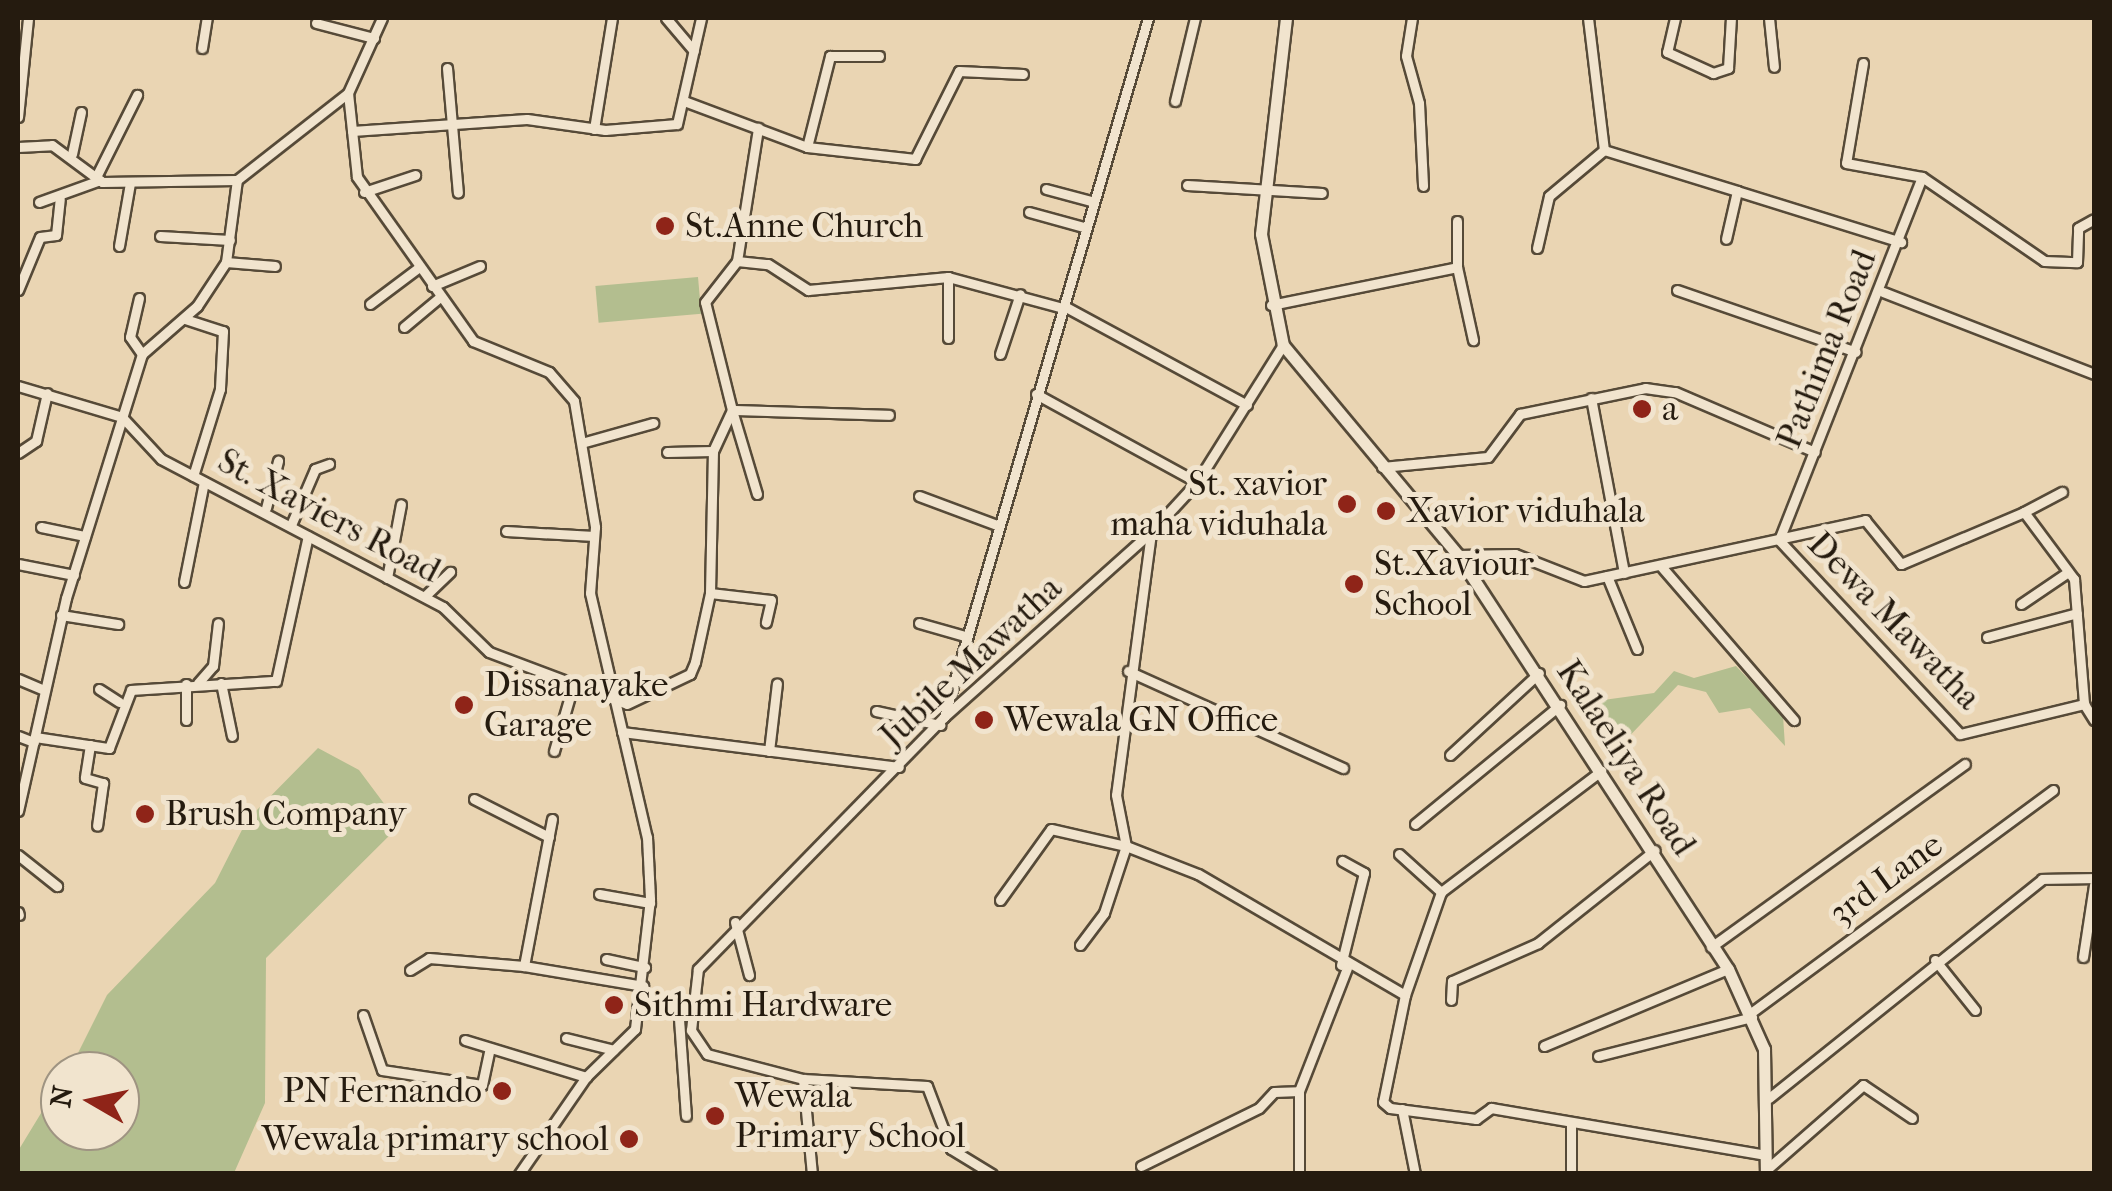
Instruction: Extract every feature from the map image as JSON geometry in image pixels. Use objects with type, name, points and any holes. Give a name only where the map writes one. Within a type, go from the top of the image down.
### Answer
[{"type":"street","points":[[18,117],[28,18]]},
{"type":"street","points":[[202,48],[207,18]]},
{"type":"street","points":[[18,147],[40,142],[72,154],[98,178],[130,184],[237,180],[348,93],[382,18]]},
{"type":"street","points":[[594,129],[612,18]]},
{"type":"street","points":[[666,18],[694,51]]},
{"type":"street","points":[[352,130],[450,121],[594,129],[678,124],[700,18]]},
{"type":"street","points":[[876,711],[942,721],[1091,201],[1148,18]]},
{"type":"street","points":[[1175,101],[1195,18]]},
{"type":"street","name":"Kalaeliya Road","points":[[1286,18],[1265,192],[1271,305],[1282,345],[1458,555],[1603,769],[1710,947],[1728,970],[1753,1014],[1769,1098],[1766,1172]]},
{"type":"street","points":[[1412,18],[1406,56],[1419,103],[1423,186]]},
{"type":"street","points":[[1588,18],[1604,150]]},
{"type":"street","points":[[1675,18],[1667,52],[1713,73],[1728,68],[1731,18]]},
{"type":"street","points":[[1769,18],[1774,67]]},
{"type":"street","points":[[316,23],[374,38]]},
{"type":"street","points":[[806,146],[830,56],[879,56]]},
{"type":"street","points":[[1862,63],[1846,162],[1922,177],[2044,261],[2077,262],[2078,228],[2094,219]]},
{"type":"street","points":[[448,68],[458,193]]},
{"type":"street","points":[[684,101],[806,146],[915,159],[926,152],[959,71],[1023,74]]},
{"type":"street","points":[[348,93],[364,192],[484,350],[549,372],[574,402],[585,442],[594,536],[590,593],[647,837],[650,902],[644,986],[635,1029],[586,1077],[519,1174]]},
{"type":"street","points":[[38,202],[60,200],[98,178],[137,95]]},
{"type":"street","points":[[72,154],[81,112]]},
{"type":"street","points":[[757,494],[705,302],[738,261],[758,128]]},
{"type":"street","points":[[1604,150],[1901,242]]},
{"type":"street","points":[[1537,248],[1549,196],[1604,150]]},
{"type":"street","points":[[364,192],[416,176]]},
{"type":"street","name":"Pathima Road","points":[[1780,540],[1883,292],[1922,177]]},
{"type":"street","points":[[18,812],[61,615],[117,415],[142,354],[185,320],[226,262],[237,180]]},
{"type":"street","points":[[118,246],[130,184]]},
{"type":"street","points":[[1186,185],[1322,193]]},
{"type":"street","points":[[1046,189],[1091,201]]},
{"type":"street","points":[[1726,239],[1738,191]]},
{"type":"street","points":[[18,290],[40,237],[56,235],[60,200]]},
{"type":"street","points":[[1029,212],[1084,226]]},
{"type":"street","points":[[1457,221],[1457,267],[1473,340]]},
{"type":"street","points":[[160,236],[230,240]]},
{"type":"street","points":[[738,261],[768,264],[808,290],[948,277],[1020,294],[1063,307],[1247,405]]},
{"type":"street","points":[[226,262],[276,266]]},
{"type":"street","points":[[432,286],[480,266]]},
{"type":"street","points":[[1271,305],[1457,267]]},
{"type":"street","points":[[370,304],[418,268]]},
{"type":"street","points":[[948,277],[948,338]]},
{"type":"street","points":[[1678,290],[1856,352]]},
{"type":"street","points":[[1883,292],[2094,374]]},
{"type":"street","points":[[1000,354],[1020,294]]},
{"type":"street","points":[[404,327],[440,296]]},
{"type":"street","points":[[139,298],[130,338],[142,354]]},
{"type":"street","points":[[185,320],[223,331],[220,389],[193,476]]},
{"type":"street","name":"Jubile Mawatha","points":[[683,1006],[698,969],[735,922],[899,767],[942,721],[1151,532],[1198,482],[1282,345]]},
{"type":"street","name":"St. Xaviers Road","points":[[18,386],[117,415],[193,476],[266,508],[308,536],[425,596],[489,652],[572,689],[614,698]]},
{"type":"street","points":[[1382,466],[1488,457],[1520,414],[1591,398],[1675,392],[1815,452]]},
{"type":"street","points":[[18,452],[36,441],[46,393]]},
{"type":"street","points":[[1036,394],[1198,482]]},
{"type":"street","points":[[1591,398],[1624,573]]},
{"type":"street","points":[[732,410],[890,415]]},
{"type":"street","points":[[614,698],[627,704],[690,674],[710,593],[713,451],[732,410]]},
{"type":"street","points":[[585,442],[653,423]]},
{"type":"street","points":[[666,452],[713,451]]},
{"type":"street","points":[[266,508],[278,460]]},
{"type":"street","points":[[291,525],[315,469],[329,464]]},
{"type":"street","points":[[184,582],[204,482]]},
{"type":"street","points":[[1458,555],[1500,552],[1584,581],[1865,520],[1901,564],[2062,492]]},
{"type":"street","points":[[919,496],[998,525]]},
{"type":"street","points":[[387,578],[401,504]]},
{"type":"street","points":[[2024,512],[2068,572],[2077,613],[2084,704],[2094,720]]},
{"type":"street","points":[[40,528],[85,536]]},
{"type":"street","points":[[506,531],[594,536]]},
{"type":"street","points":[[1080,945],[1104,912],[1126,846],[1116,796],[1128,671],[1151,532]]},
{"type":"street","points":[[18,736],[109,748],[119,702],[131,690],[276,681],[286,665],[308,536]]},
{"type":"street","name":"Dewa Mawatha","points":[[1780,540],[1960,734],[2084,704]]},
{"type":"street","points":[[18,564],[74,575]]},
{"type":"street","points":[[1660,565],[1794,720]]},
{"type":"street","points":[[425,596],[450,572]]},
{"type":"street","points":[[2021,604],[2068,572]]},
{"type":"street","points":[[1607,576],[1637,649]]},
{"type":"street","points":[[710,593],[771,600],[766,622]]},
{"type":"street","points":[[1987,637],[2077,613]]},
{"type":"street","points":[[61,615],[118,624]]},
{"type":"street","points":[[919,623],[965,636]]},
{"type":"street","points":[[186,720],[192,684],[213,666],[218,624]]},
{"type":"street","points":[[1128,671],[1343,768]]},
{"type":"street","points":[[1450,755],[1539,674]]},
{"type":"street","points":[[2082,681],[2094,677]]},
{"type":"street","points":[[18,680],[44,690]]},
{"type":"street","points":[[770,751],[778,683]]},
{"type":"street","points":[[221,684],[232,736]]},
{"type":"street","points":[[554,751],[572,689]]},
{"type":"street","points":[[99,690],[119,702]]},
{"type":"street","points":[[1415,824],[1560,706]]},
{"type":"street","points":[[622,732],[899,767]]},
{"type":"street","points":[[90,745],[85,778],[103,783],[97,826]]},
{"type":"street","points":[[1710,947],[1965,764]]},
{"type":"street","points":[[1603,769],[1441,892],[1405,995],[1383,1102],[1402,1109],[1476,1119],[1491,1108],[1766,1155]]},
{"type":"street","name":"3rd Lane","points":[[1753,1014],[2052,790]]},
{"type":"street","points":[[474,800],[548,837]]},
{"type":"street","points":[[524,966],[552,819]]},
{"type":"street","points":[[1000,900],[1052,829],[1126,846],[1198,874],[1344,966],[1405,995]]},
{"type":"street","points":[[1451,1000],[1452,981],[1538,943],[1655,850]]},
{"type":"street","points":[[1399,854],[1441,892]]},
{"type":"street","points":[[18,855],[57,886]]},
{"type":"street","points":[[1298,1174],[1299,1090],[1344,966],[1364,872],[1342,861]]},
{"type":"street","points":[[1769,1098],[1935,960],[2042,879],[2094,882],[2093,910],[2083,957]]},
{"type":"street","points":[[599,894],[650,902]]},
{"type":"street","points":[[735,922],[750,975]]},
{"type":"street","points":[[410,970],[429,958],[524,966],[644,986]]},
{"type":"street","points":[[606,960],[645,967]]},
{"type":"street","points":[[1935,960],[1975,1010]]},
{"type":"street","points":[[1544,1046],[1728,970]]},
{"type":"street","points":[[642,999],[683,1006]]},
{"type":"street","points":[[683,1006],[707,1054],[803,1079],[927,1086],[950,1148],[992,1174]]},
{"type":"street","points":[[683,1006],[686,1116]]},
{"type":"street","points":[[1598,1056],[1753,1014]]},
{"type":"street","points":[[363,1015],[382,1070],[482,1086],[490,1043],[464,1040]]},
{"type":"street","points":[[566,1038],[614,1050]]},
{"type":"street","points":[[489,1052],[586,1077]]},
{"type":"street","points":[[803,1079],[812,1174]]},
{"type":"street","points":[[1766,1172],[1863,1085],[1912,1118]]},
{"type":"street","points":[[1141,1166],[1259,1108],[1274,1092],[1299,1090]]},
{"type":"street","points":[[1402,1109],[1415,1174]]},
{"type":"street","points":[[1571,1122],[1571,1174]]},
{"type":"green space","points":[[698,277],[701,314],[599,323],[595,286]]},
{"type":"green space","points":[[1736,666],[1783,716],[1785,746],[1750,708],[1719,713],[1706,692],[1678,685],[1621,745],[1605,745],[1582,712],[1589,702],[1654,693],[1674,671],[1694,678]]},
{"type":"green space","points":[[318,748],[359,770],[400,825],[266,958],[265,1103],[234,1173],[18,1173],[18,1151],[40,1115],[40,1151],[140,1151],[140,1051],[79,1051],[107,995],[215,883],[247,820]]},
{"type":"place","name":"St.Anne Church","points":[[665,226]]},
{"type":"place","name":"a","points":[[1642,409]]},
{"type":"place","name":"St. xavior maha viduhala","points":[[1347,504]]},
{"type":"place","name":"Xavior viduhala","points":[[1386,511]]},
{"type":"place","name":"St.Xaviour School","points":[[1354,584]]},
{"type":"place","name":"Dissanayake Garage","points":[[464,705]]},
{"type":"place","name":"Wewala GN Office","points":[[984,720]]},
{"type":"place","name":"Brush Company","points":[[145,814]]},
{"type":"place","name":"Sithmi Hardware","points":[[614,1005]]},
{"type":"place","name":"PN Fernando","points":[[502,1091]]},
{"type":"place","name":"Wewala Primary School","points":[[715,1116]]},
{"type":"place","name":"Wewala primary school","points":[[629,1139]]}]
